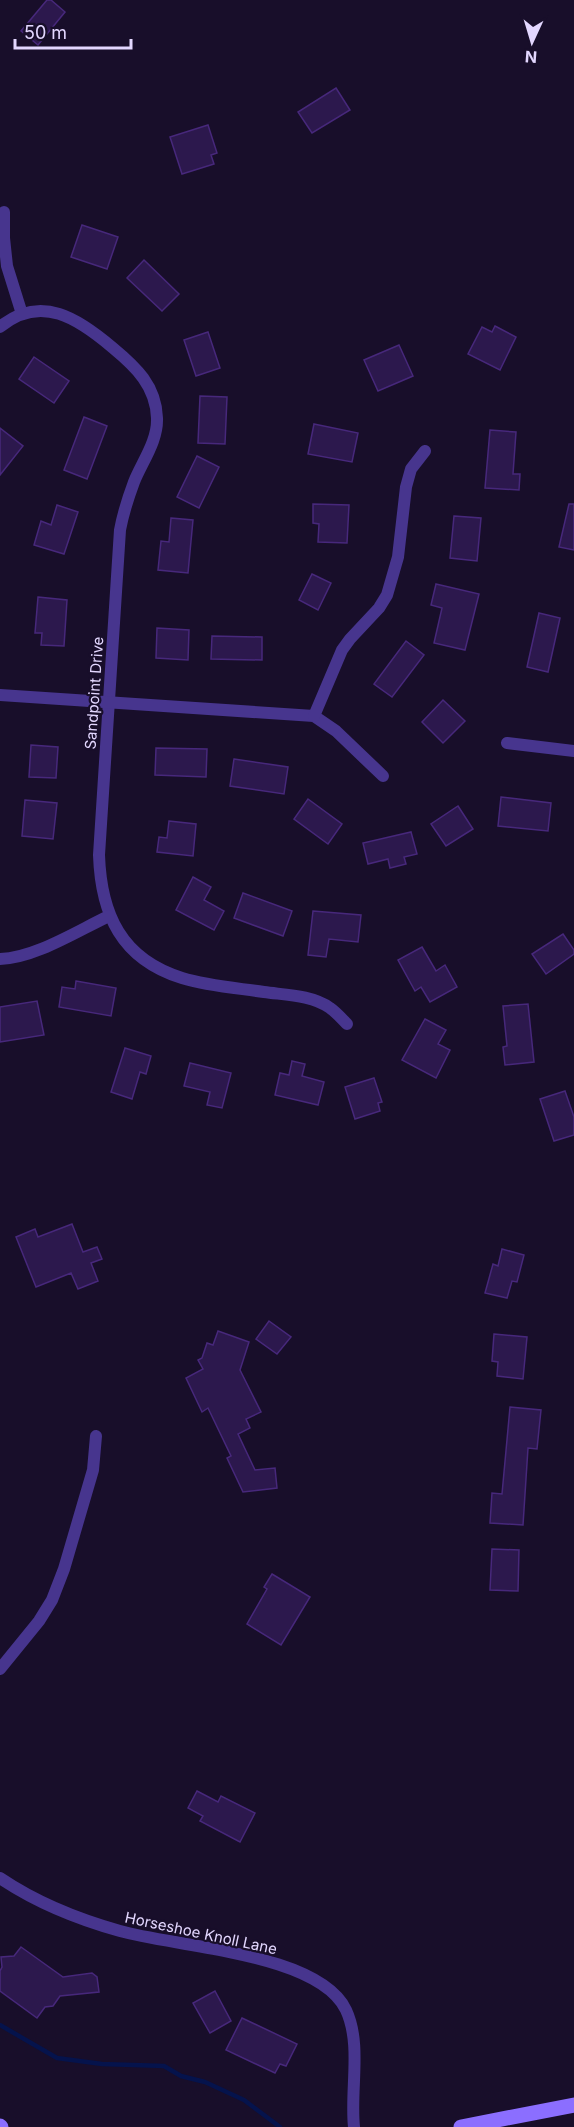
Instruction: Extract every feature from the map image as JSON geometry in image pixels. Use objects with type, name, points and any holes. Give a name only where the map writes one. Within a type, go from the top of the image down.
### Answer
[{"type":"street","points":[[4,212],[7,266],[22,314]]},
{"type":"street","name":"Sandpoint Drive","points":[[0,327],[22,314],[51,312],[79,321],[137,368],[152,392],[156,405],[158,420],[156,433],[127,501],[120,530],[99,855],[101,886],[109,916],[132,948],[162,970],[202,982],[311,999],[331,1008],[347,1024]]},
{"type":"street","points":[[314,716],[342,650],[379,608],[387,595],[398,557],[406,488],[411,469],[425,451]]},
{"type":"street","points":[[0,695],[314,716],[336,731],[383,776]]},
{"type":"street","points":[[507,743],[574,751]]},
{"type":"street","points":[[0,959],[23,955],[39,949],[109,916]]},
{"type":"street","points":[[0,1669],[39,1621],[52,1600],[64,1569],[93,1470],[96,1436]]},
{"type":"street","name":"Horseshoe Knoll Lane","points":[[0,1878],[23,1894],[88,1921],[155,1940],[225,1950],[266,1960],[304,1974],[326,1988],[345,2008],[354,2036],[354,2127]]},
{"type":"street","points":[[461,2127],[574,2105]]},
{"type":"building","points":[[47,0],[51,0],[65,12],[38,45],[21,31]]},
{"type":"building","points":[[336,88],[350,110],[312,133],[298,112]]},
{"type":"building","points":[[208,125],[217,153],[211,155],[214,164],[182,174],[170,137]]},
{"type":"building","points":[[82,225],[118,237],[107,269],[71,257]]},
{"type":"building","points":[[144,260],[179,294],[162,311],[127,278]]},
{"type":"building","points":[[495,326],[516,337],[500,370],[468,354],[482,327],[492,332]]},
{"type":"building","points":[[208,332],[220,368],[196,376],[184,340]]},
{"type":"building","points":[[399,345],[413,376],[378,391],[364,360]]},
{"type":"building","points":[[34,357],[69,381],[54,403],[19,379]]},
{"type":"building","points":[[200,396],[227,397],[225,444],[198,443]]},
{"type":"building","points":[[84,417],[107,426],[87,479],[64,470]]},
{"type":"building","points":[[314,424],[358,433],[352,462],[308,454]]},
{"type":"building","points":[[0,428],[23,446],[0,475]]},
{"type":"building","points":[[490,430],[516,432],[513,474],[520,474],[519,490],[485,488]]},
{"type":"building","points":[[197,456],[219,467],[199,508],[177,497]]},
{"type":"building","points":[[313,504],[349,505],[347,543],[318,542],[319,524],[313,523]]},
{"type":"building","points":[[569,504],[574,504],[574,550],[559,547]]},
{"type":"building","points":[[57,505],[78,512],[64,554],[34,545],[41,521],[51,525]]},
{"type":"building","points":[[454,516],[481,518],[477,561],[450,558]]},
{"type":"building","points":[[171,518],[193,520],[188,573],[158,570],[161,541],[169,542]]},
{"type":"building","points":[[312,574],[331,583],[318,610],[299,600]]},
{"type":"building","points":[[436,584],[479,594],[465,650],[434,643],[442,608],[431,605]]},
{"type":"building","points":[[38,597],[67,600],[64,646],[41,645],[42,633],[35,633]]},
{"type":"building","points":[[539,613],[560,618],[548,672],[527,667]]},
{"type":"building","points":[[157,628],[189,630],[188,660],[156,658]]},
{"type":"building","points":[[212,636],[262,637],[262,660],[211,659]]},
{"type":"building","points":[[406,641],[424,655],[392,697],[374,684]]},
{"type":"building","points":[[443,700],[465,721],[443,743],[422,722]]},
{"type":"building","points":[[31,745],[58,747],[56,778],[29,777]]},
{"type":"building","points":[[156,748],[207,749],[206,777],[155,775]]},
{"type":"building","points":[[234,759],[288,767],[284,794],[230,786]]},
{"type":"building","points":[[501,797],[551,803],[548,831],[498,826]]},
{"type":"building","points":[[308,799],[342,824],[328,844],[294,819]]},
{"type":"building","points":[[25,800],[57,803],[53,839],[22,836]]},
{"type":"building","points":[[458,806],[473,829],[446,846],[431,824]]},
{"type":"building","points":[[169,821],[196,824],[193,856],[157,852],[159,837],[167,838]]},
{"type":"building","points":[[411,832],[417,854],[404,857],[406,864],[390,868],[388,859],[368,864],[363,843]]},
{"type":"building","points":[[193,877],[211,887],[204,900],[224,911],[214,930],[176,910]]},
{"type":"building","points":[[243,893],[292,911],[283,936],[234,918]]},
{"type":"building","points":[[313,911],[361,915],[358,942],[329,939],[326,957],[308,955]]},
{"type":"building","points":[[563,934],[574,950],[574,954],[546,974],[532,954]]},
{"type":"building","points":[[422,947],[436,971],[445,965],[457,987],[430,1002],[421,987],[415,991],[398,960]]},
{"type":"building","points":[[76,981],[116,988],[111,1016],[59,1007],[62,987],[75,989]]},
{"type":"building","points":[[37,1001],[44,1035],[0,1042],[0,1007]]},
{"type":"building","points":[[528,1004],[534,1062],[505,1065],[503,1047],[507,1046],[503,1006]]},
{"type":"building","points":[[425,1019],[446,1030],[438,1044],[450,1050],[436,1078],[402,1060]]},
{"type":"building","points":[[125,1048],[151,1056],[146,1074],[140,1072],[132,1099],[111,1092]]},
{"type":"building","points":[[292,1061],[305,1064],[302,1076],[324,1082],[318,1105],[275,1095],[280,1073],[289,1075]]},
{"type":"building","points":[[190,1063],[231,1073],[222,1108],[207,1105],[210,1092],[184,1086]]},
{"type":"building","points":[[374,1078],[382,1102],[378,1103],[380,1111],[355,1119],[345,1087]]},
{"type":"building","points":[[565,1091],[574,1117],[574,1135],[554,1141],[540,1099]]},
{"type":"building","points":[[72,1224],[83,1252],[97,1247],[102,1259],[91,1263],[98,1281],[78,1289],[71,1273],[36,1287],[16,1237],[35,1229],[38,1237]]},
{"type":"building","points":[[502,1249],[524,1255],[517,1282],[512,1281],[507,1298],[485,1293],[493,1264],[498,1266]]},
{"type":"building","points":[[269,1321],[291,1337],[277,1354],[256,1339]]},
{"type":"building","points":[[218,1331],[249,1342],[240,1370],[261,1412],[246,1419],[250,1428],[238,1434],[255,1470],[275,1468],[277,1488],[243,1492],[227,1458],[231,1456],[208,1408],[202,1412],[186,1378],[203,1369],[198,1360],[202,1358],[207,1343],[213,1345]]},
{"type":"building","points":[[494,1334],[527,1337],[523,1379],[497,1376],[498,1362],[492,1361]]},
{"type":"building","points":[[510,1407],[541,1410],[537,1449],[528,1448],[523,1525],[490,1523],[492,1493],[502,1494]]},
{"type":"building","points":[[492,1549],[519,1550],[518,1591],[490,1590]]},
{"type":"building","points":[[272,1574],[310,1597],[281,1645],[247,1624],[267,1589],[264,1587]]},
{"type":"building","points":[[197,1791],[218,1802],[221,1796],[255,1813],[240,1842],[200,1821],[203,1816],[188,1808]]},
{"type":"building","points":[[21,1947],[63,1977],[92,1973],[97,1977],[99,1992],[60,1996],[53,2006],[45,2007],[37,2018],[0,1991],[1,1957],[14,1956]]},
{"type":"building","points":[[215,1991],[231,2021],[210,2033],[193,2003]]},
{"type":"building","points":[[242,2018],[297,2044],[286,2066],[280,2064],[275,2073],[226,2050]]},
{"type":"waterway","points":[[0,2025],[57,2058],[102,2064],[164,2066],[181,2076],[205,2082],[244,2100],[280,2127]]}]
